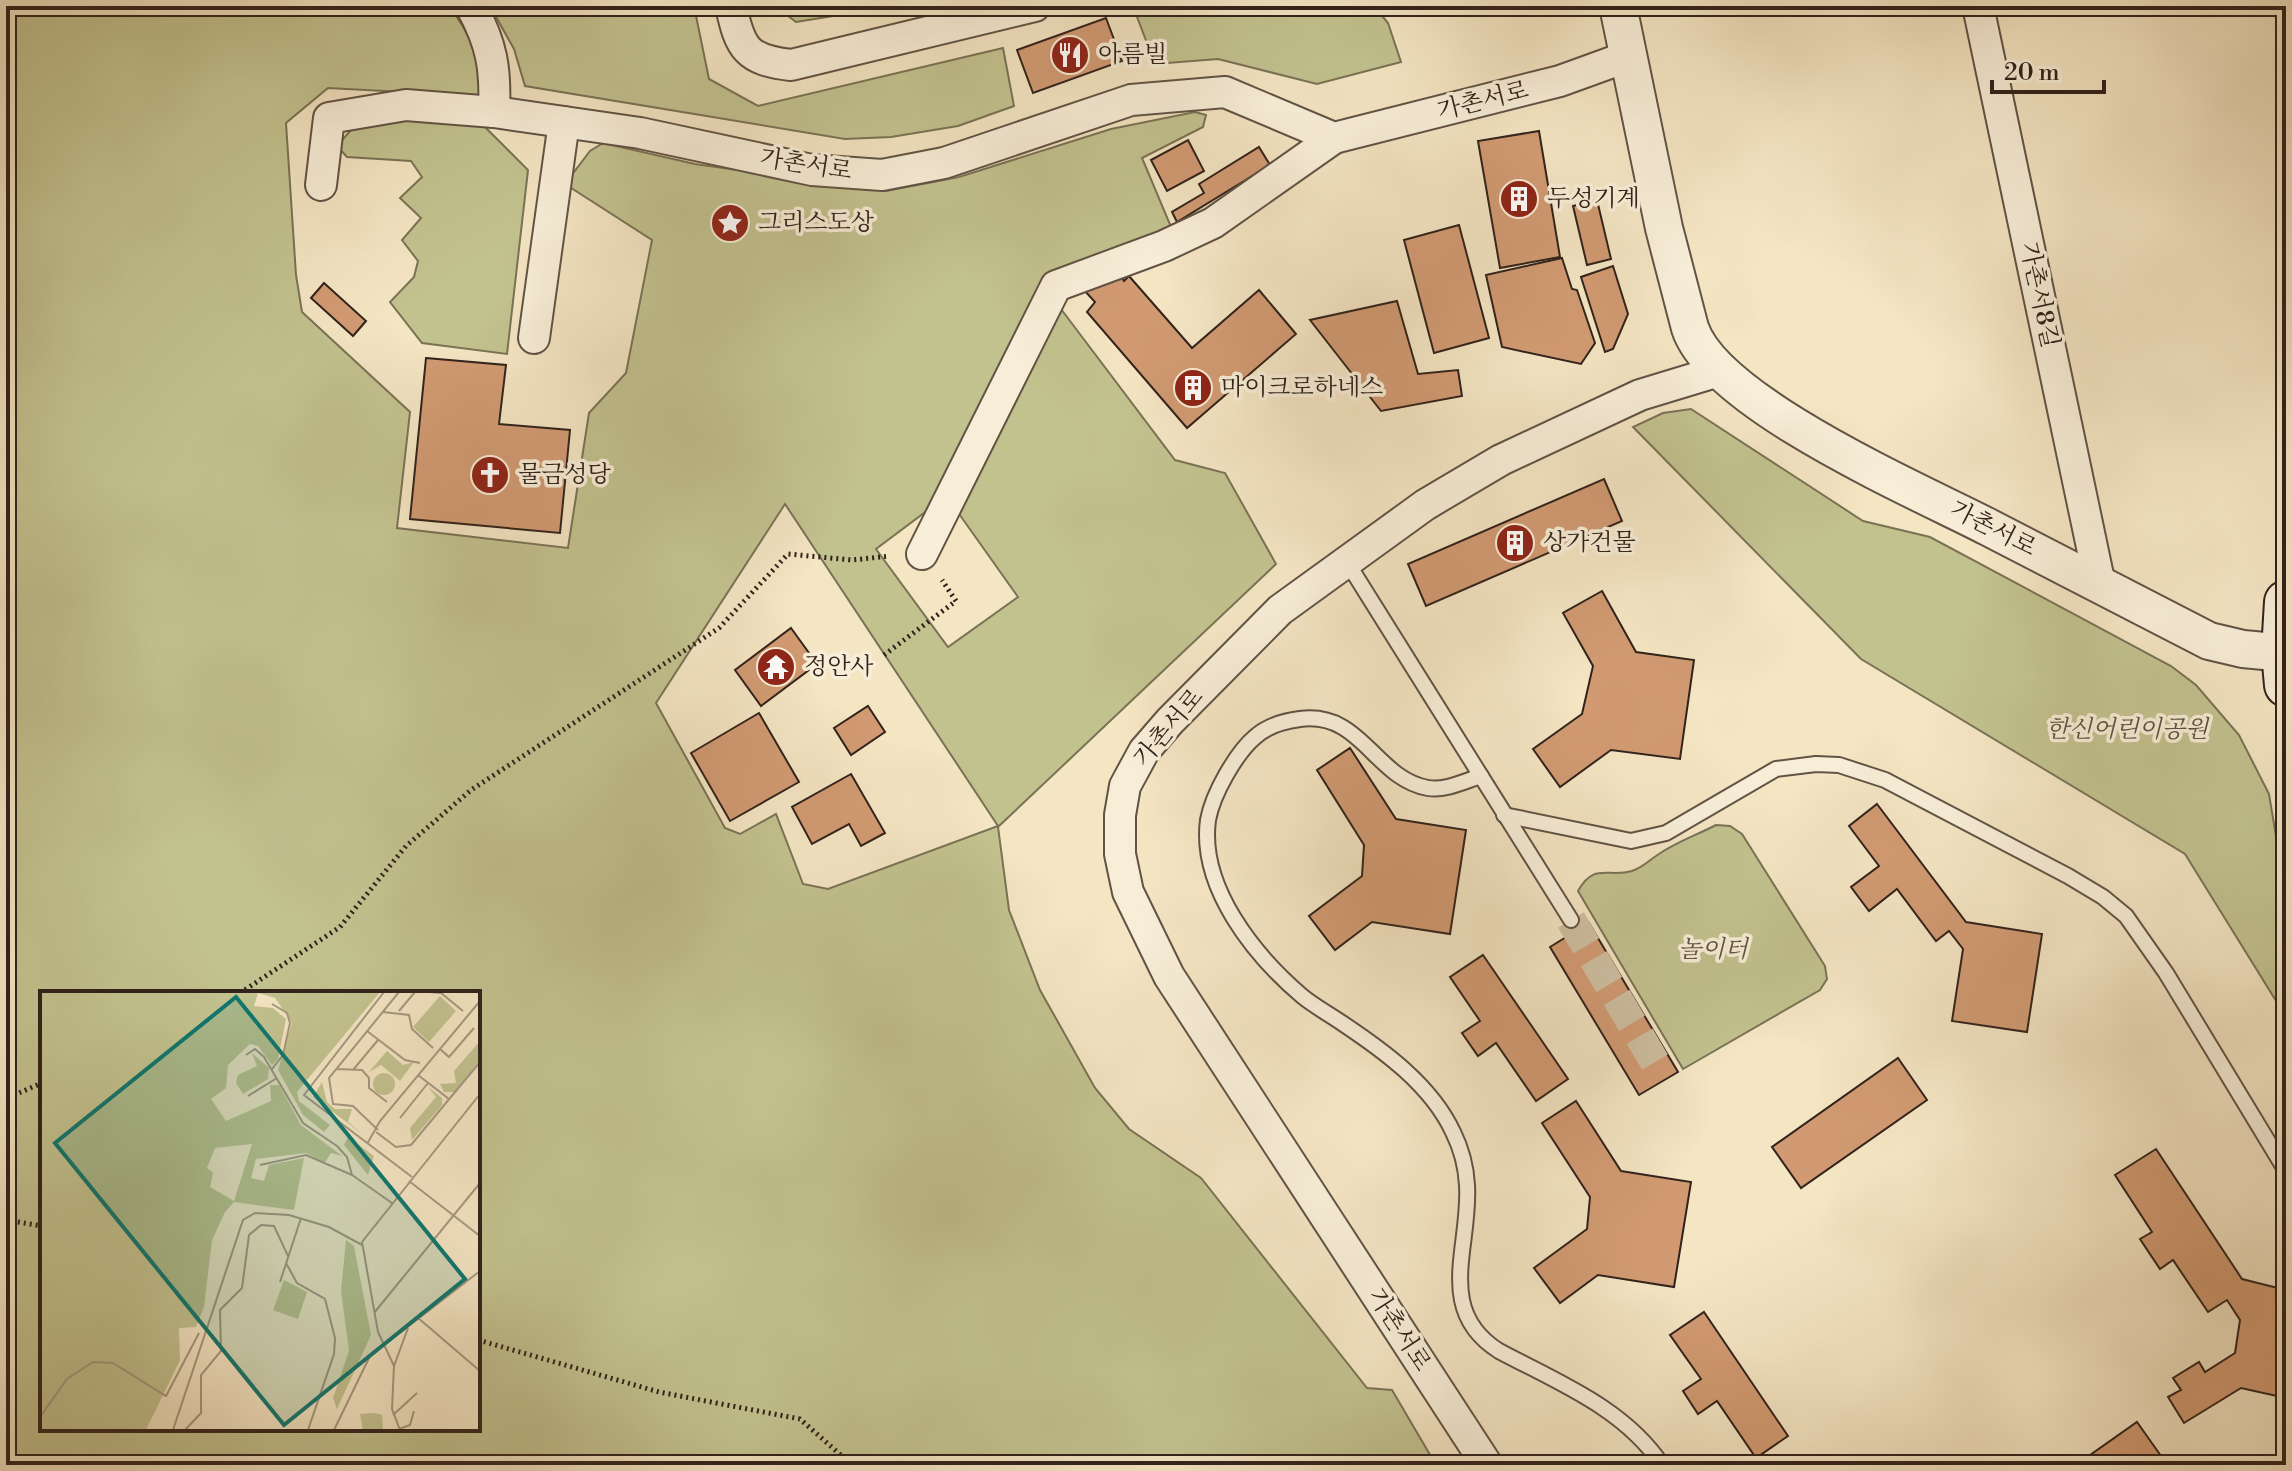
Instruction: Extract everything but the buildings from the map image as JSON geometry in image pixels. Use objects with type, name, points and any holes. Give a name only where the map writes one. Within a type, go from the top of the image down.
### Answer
[{"type":"main road","points":[[2285,663],[2286,602]]},
{"type":"street","points":[[471,6],[484,29],[492,54],[496,80],[494,112]]},
{"type":"street","points":[[731,6],[735,27],[752,56],[770,63],[791,65],[1035,6]]},
{"type":"street","name":"가촌서로","points":[[1618,6],[1664,228],[1690,328],[1694,341],[1719,371],[1807,434],[2209,641],[2285,663]]},
{"type":"street","name":"가촌서8길","points":[[1978,6],[2100,585]]},
{"type":"street","name":"가촌서로","points":[[922,554],[1056,286],[1164,246],[1213,223],[1334,138],[1560,81],[1629,56]]},
{"type":"street","name":"가촌서로","points":[[321,185],[329,118],[406,105],[494,112],[640,133],[812,170],[882,175],[944,163],[1131,100],[1225,92],[1334,138]]},
{"type":"street","points":[[534,338],[564,122]]},
{"type":"street","name":"가촌서로","points":[[1487,1465],[1169,976],[1128,892],[1120,854],[1120,815],[1125,786],[1144,751],[1170,721],[1280,610],[1425,505],[1501,460],[1659,387],[1719,371]]},
{"type":"lane","points":[[1347,562],[1571,920]]},
{"type":"lane","points":[[1481,776],[1439,789],[1428,788],[1400,777],[1351,730],[1338,724],[1310,718],[1275,725],[1258,734],[1247,745],[1218,789],[1208,818],[1207,842],[1212,868],[1228,906],[1273,968],[1303,997],[1376,1046],[1413,1077],[1440,1109],[1453,1131],[1463,1157],[1467,1186],[1460,1277],[1462,1305],[1470,1325],[1485,1342],[1499,1351],[1597,1403],[1627,1427],[1662,1465]]},
{"type":"lane","points":[[1504,815],[1631,841],[1666,833],[1776,769],[1816,764],[1839,765],[1885,780],[2068,876],[2103,897],[2126,916],[2166,973],[2286,1171]]},
{"type":"lane","points":[[1454,1416],[1476,1465]]},
{"type":"path","points":[[243,991],[340,927],[406,846],[471,790],[719,628],[788,554],[852,560],[922,554],[956,601],[884,655]]},
{"type":"path","points":[[6,1104],[12,1096],[40,1084]]},
{"type":"path","points":[[6,1220],[40,1226]]},
{"type":"path","points":[[480,1341],[659,1392],[800,1419],[852,1465]]},
{"type":"green space","points":[[6,6],[449,6],[469,37],[478,60],[479,96],[328,88],[286,123],[296,275],[302,312],[410,412],[397,528],[568,548],[589,413],[626,373],[652,240],[565,184],[590,151],[603,143],[695,164],[886,191],[959,177],[1111,129],[1195,112],[1206,115],[1203,127],[1142,158],[1174,234],[1062,273],[932,507],[876,549],[948,647],[1018,597],[957,511],[1061,309],[1175,460],[1225,473],[1276,564],[998,827],[1009,910],[1040,990],[1095,1088],[1129,1129],[1201,1178],[1367,1388],[1392,1390],[1436,1465],[6,1465]],"holes":[[[785,504],[998,826],[828,889],[803,884],[776,814],[740,834],[725,828],[656,703]]]},
{"type":"green space","points":[[490,6],[694,6],[709,79],[758,106],[1003,48],[1014,106],[958,126],[891,137],[845,139],[525,86],[514,49]]},
{"type":"green space","points":[[775,6],[896,6],[796,22]]},
{"type":"green space","points":[[1146,6],[1374,6],[1388,23],[1401,62],[1317,84],[1218,59],[1155,64],[1134,9]]},
{"type":"green space","points":[[404,117],[479,121],[528,170],[507,354],[422,343],[390,302],[414,277],[418,261],[402,240],[421,218],[400,198],[422,177],[411,161],[347,157],[337,146],[351,130]]},
{"type":"green space","name":"한신어린이공원","points":[[1691,409],[1863,521],[1930,537],[2171,666],[2196,685],[2239,735],[2269,794],[2276,836],[2286,862],[2286,1017],[2185,854],[1861,659],[1633,427],[1663,413]]},
{"type":"green space","name":"놀이터","points":[[1716,825],[1730,826],[1742,834],[1825,966],[1827,979],[1820,990],[1683,1069],[1578,891],[1584,882],[1596,874],[1636,869],[1672,846]]},
{"type":"tunnel","points":[[1571,920],[1659,1069]]},
{"type":"place","name":"아름빌","points":[[1070,55]]},
{"type":"place","name":"두성기계","points":[[1519,199]]},
{"type":"place","name":"그리스도상","points":[[730,223]]},
{"type":"place","name":"마이크로하네스","points":[[1193,388]]},
{"type":"place","name":"물금성당","points":[[490,475]]},
{"type":"place","name":"상가건물","points":[[1515,543]]},
{"type":"place","name":"정안사","points":[[776,667]]}]
